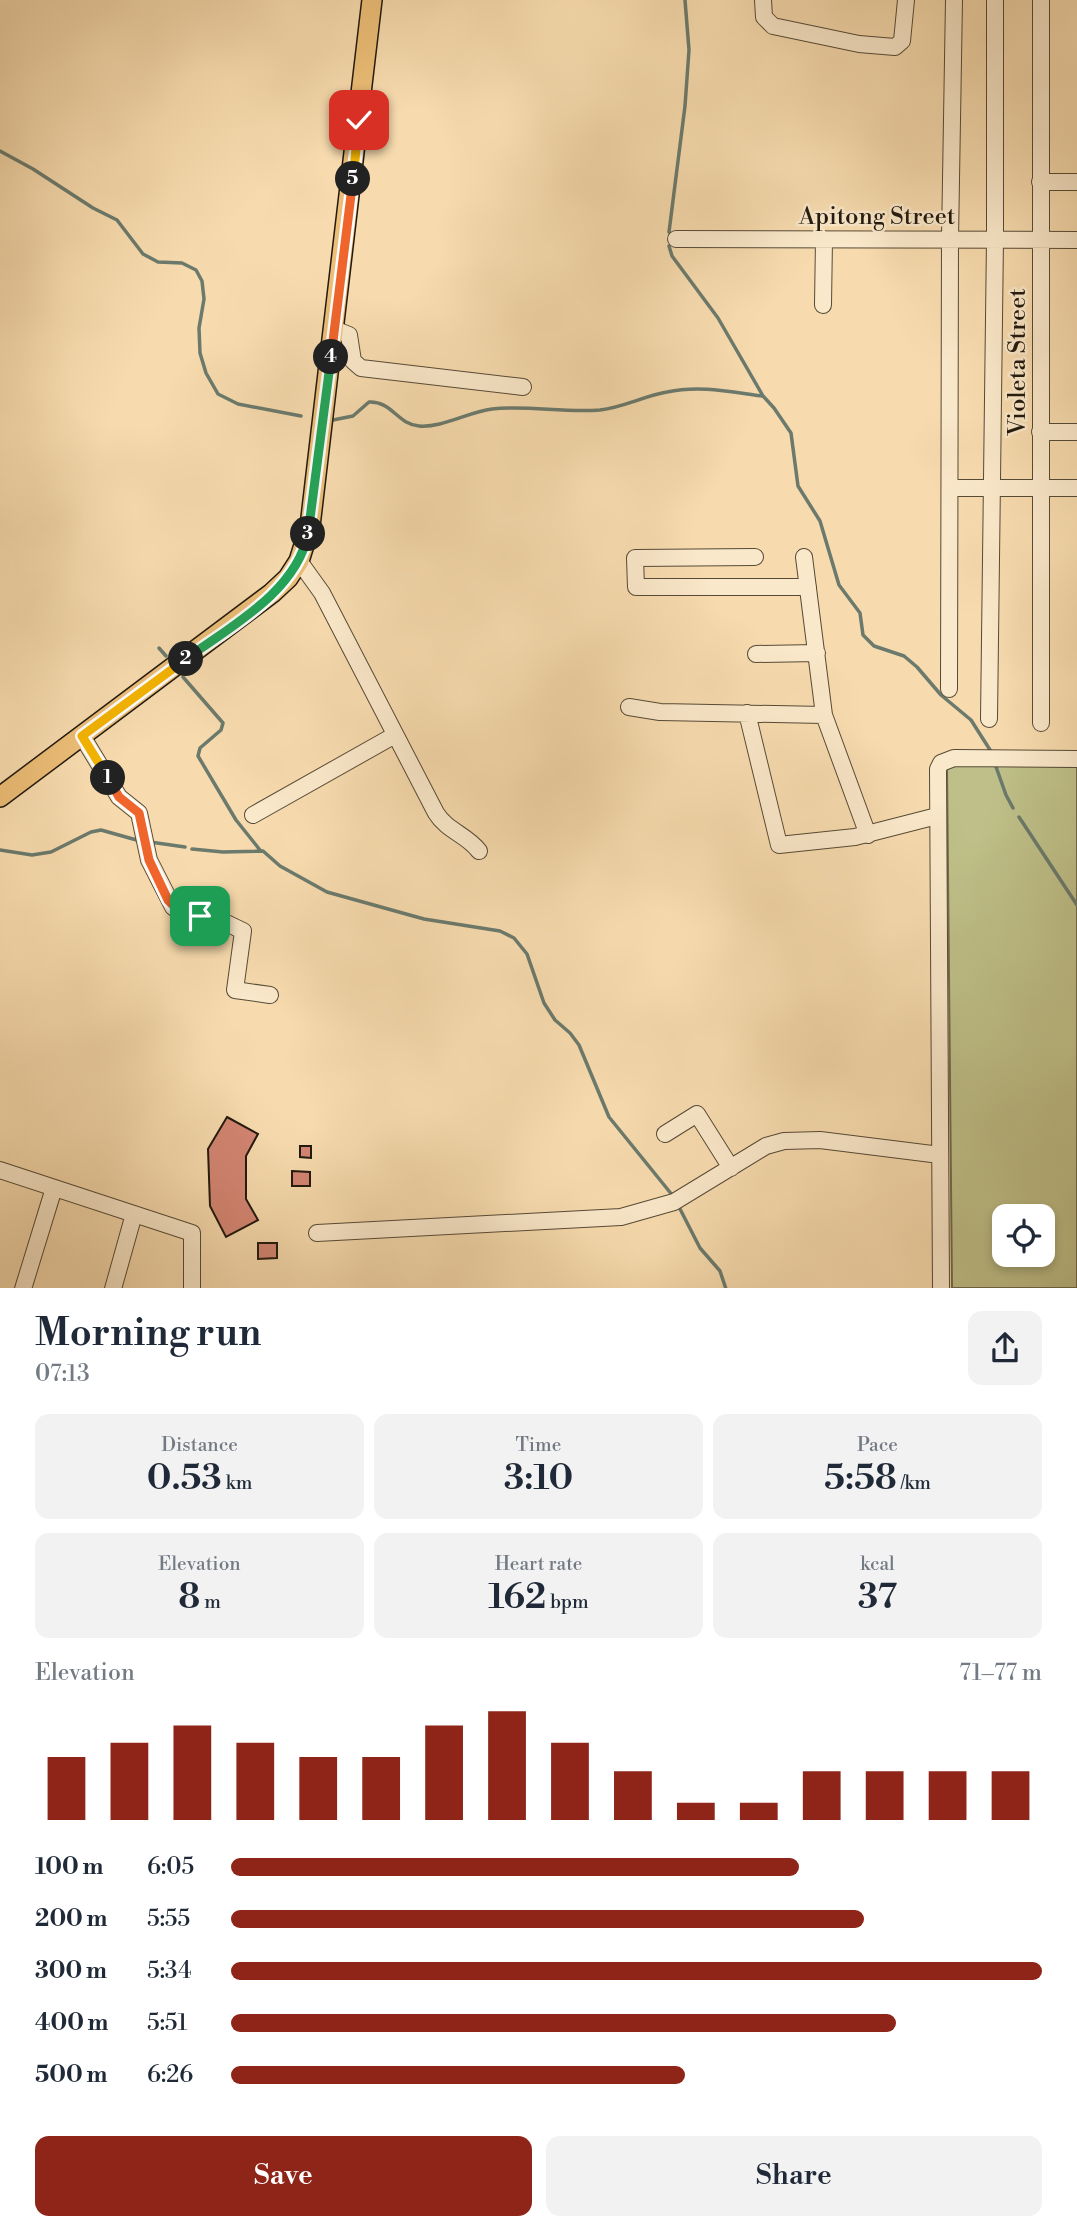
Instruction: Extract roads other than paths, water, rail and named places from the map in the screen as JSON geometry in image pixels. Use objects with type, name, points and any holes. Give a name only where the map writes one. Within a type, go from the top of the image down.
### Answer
[{"type":"main road","points":[[0,797],[245,615],[288,578],[299,561],[310,526],[372,0]]},
{"type":"street","points":[[763,0],[764,17],[773,26],[859,44],[895,47],[902,41],[906,0]]},
{"type":"street","points":[[949,689],[950,239],[954,0]]},
{"type":"street","points":[[989,719],[995,0]]},
{"type":"street","name":"Violeta Street","points":[[1041,0],[1041,723]]},
{"type":"street","points":[[1040,182],[1077,182]]},
{"type":"street","name":"Apitong Street","points":[[676,239],[1077,240]]},
{"type":"street","points":[[823,305],[824,239]]},
{"type":"street","points":[[334,330],[349,335],[353,361],[361,368],[523,387]]},
{"type":"street","points":[[1040,432],[1077,432]]},
{"type":"street","points":[[950,488],[1077,488]]},
{"type":"street","points":[[755,557],[635,558],[636,587],[808,587]]},
{"type":"street","points":[[804,557],[824,715],[868,835]]},
{"type":"street","points":[[299,561],[322,593],[442,822],[479,851]]},
{"type":"street","points":[[756,653],[817,653]]},
{"type":"street","points":[[629,707],[660,712],[824,715]]},
{"type":"street","points":[[747,713],[779,845],[868,835],[937,816]]},
{"type":"street","points":[[253,816],[396,735]]},
{"type":"street","points":[[82,736],[119,797],[139,813],[149,860],[168,900],[182,914],[218,919],[243,932],[235,990],[270,995]]},
{"type":"street","points":[[941,1288],[938,769],[947,759],[1077,759]]},
{"type":"street","points":[[665,1134],[697,1114],[731,1168]]},
{"type":"street","points":[[317,1233],[621,1217],[674,1202],[766,1146],[802,1139],[940,1155]]},
{"type":"street","points":[[0,1170],[192,1233],[192,1288]]},
{"type":"street","points":[[23,1288],[54,1188]]},
{"type":"street","points":[[113,1288],[134,1214]]},
{"type":"waterway","points":[[669,232],[685,106],[689,50],[685,0]]},
{"type":"waterway","points":[[0,151],[117,220],[143,254],[158,262],[182,263],[196,270],[202,281],[204,299],[199,328],[200,353],[206,373],[218,394],[238,404],[301,416]]},
{"type":"waterway","points":[[669,246],[672,256],[718,318],[763,396],[791,433],[798,486],[820,521],[839,585],[860,613],[863,635],[874,646],[904,656],[917,667],[941,695],[971,720],[992,753]]},
{"type":"waterway","points":[[333,420],[353,416],[369,402],[383,405],[411,424],[428,426],[492,409],[600,410],[679,390],[715,390],[763,396]]},
{"type":"waterway","points":[[159,648],[166,656]]},
{"type":"waterway","points":[[183,677],[223,723],[221,730],[200,748],[198,756],[236,820],[260,850]]},
{"type":"waterway","points":[[995,764],[1013,808]]},
{"type":"waterway","points":[[1019,817],[1077,905]]},
{"type":"waterway","points":[[0,850],[32,855],[51,852],[91,832],[101,830],[140,841]]},
{"type":"waterway","points":[[150,842],[185,847]]},
{"type":"waterway","points":[[192,849],[223,852],[263,851],[280,866],[327,892],[424,919],[500,931],[514,938],[527,954],[544,1003],[555,1020],[579,1045],[609,1117],[673,1196]]},
{"type":"waterway","points":[[678,1205],[700,1248],[720,1271],[726,1288]]}]
